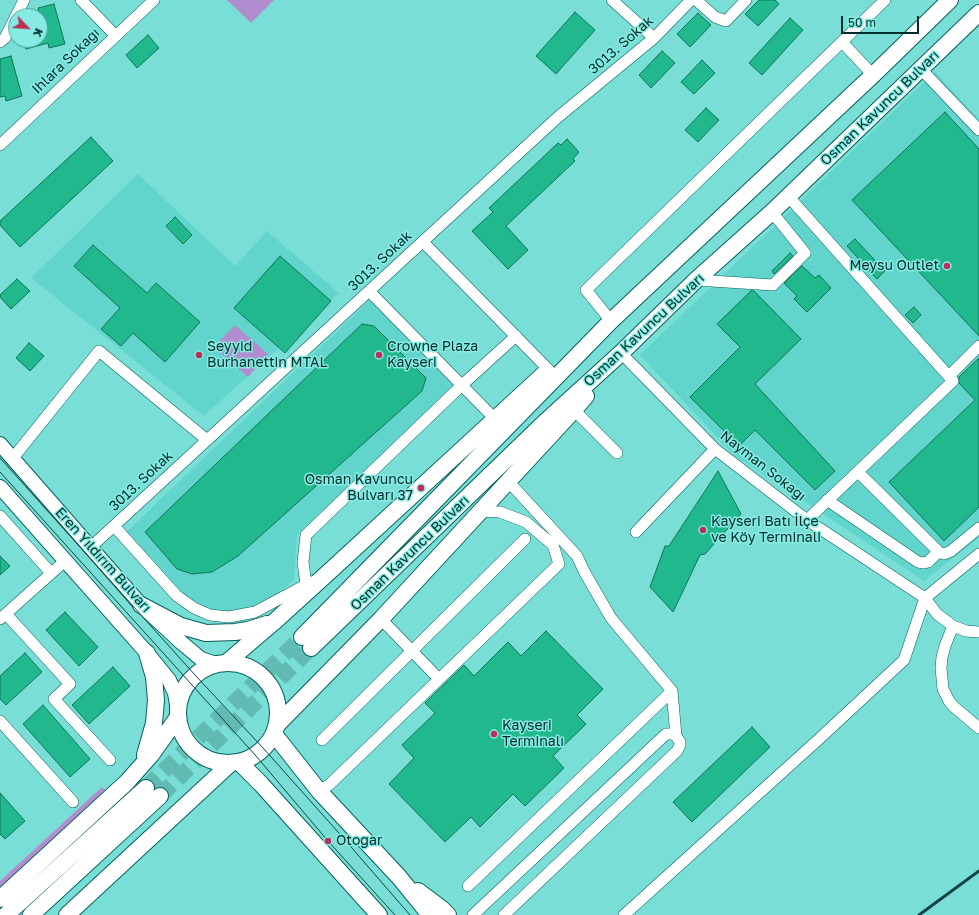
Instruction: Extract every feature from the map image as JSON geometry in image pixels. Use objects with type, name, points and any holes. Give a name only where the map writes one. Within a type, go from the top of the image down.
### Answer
[{"type":"highway","name":"Osman Kavuncu Bulvarı","points":[[950,0],[873,75],[611,321],[307,642],[621,353],[696,280],[772,212],[979,13]]},
{"type":"highway","points":[[221,663],[274,622],[549,370],[611,321]]},
{"type":"highway","points":[[430,915],[399,877],[319,791],[276,729],[279,715],[276,697],[267,680],[260,674],[248,667],[235,663],[221,663],[207,667],[189,681],[179,702],[178,714],[180,730],[184,738],[196,752],[212,761],[235,763],[256,756],[267,746],[276,729],[574,410],[621,353]]},
{"type":"highway","points":[[141,605],[181,626],[206,633],[248,630],[274,622]]},
{"type":"highway","points":[[139,769],[152,735],[156,711],[154,683],[147,653]]},
{"type":"highway","points":[[0,899],[139,769],[151,756],[178,714]]},
{"type":"highway","points":[[235,763],[261,784],[379,915]]},
{"type":"highway","points":[[67,915],[235,763]]},
{"type":"highway","points":[[6,915],[153,792],[31,915]]},
{"type":"highway","points":[[399,877],[448,915]]},
{"type":"highway","points":[[362,896],[373,915]]},
{"type":"main road","name":"Eren Yıldırım Bulvarı","points":[[0,444],[141,605],[201,659],[221,663]]},
{"type":"main road","name":"Eren Yıldırım Bulvarı","points":[[0,487],[147,653],[169,680],[175,693],[178,714]]},
{"type":"street","points":[[0,42],[4,38],[24,0]]},
{"type":"street","points":[[81,0],[115,35]]},
{"type":"street","name":"Ihlara Sokağı","points":[[0,145],[115,35],[154,0]]},
{"type":"street","points":[[612,0],[654,38]]},
{"type":"street","name":"3013. Sokak","points":[[91,547],[558,117],[654,38],[691,0]]},
{"type":"street","points":[[696,0],[715,17],[726,21],[746,0]]},
{"type":"street","points":[[611,321],[586,290],[885,0]]},
{"type":"street","points":[[842,42],[873,75]]},
{"type":"street","points":[[921,69],[979,130]]},
{"type":"street","points":[[788,196],[953,382],[807,520]]},
{"type":"street","points":[[696,280],[773,285],[805,253],[772,212]]},
{"type":"street","points":[[423,242],[549,370]]},
{"type":"street","points":[[369,291],[495,419]]},
{"type":"street","points":[[306,585],[303,562],[306,535],[516,336]]},
{"type":"street","points":[[949,376],[979,346]]},
{"type":"street","points":[[13,458],[99,351],[207,440]]},
{"type":"street","name":"Nayman Sokağı","points":[[621,353],[715,449],[807,520],[925,598],[937,614],[953,626]]},
{"type":"street","points":[[574,410],[617,453]]},
{"type":"street","points":[[636,532],[715,449]]},
{"type":"street","points":[[858,472],[938,552],[944,554],[951,551],[979,528]]},
{"type":"street","points":[[504,915],[677,751],[680,742],[676,736],[672,691],[612,618],[585,573],[577,556],[508,481]]},
{"type":"street","points":[[827,500],[918,562],[928,562],[938,552]]},
{"type":"street","points":[[319,791],[329,785],[559,564],[553,545],[526,522],[500,512],[480,511]]},
{"type":"street","points":[[0,516],[51,573]]},
{"type":"street","points":[[114,526],[177,596],[194,608],[210,615],[229,617],[255,612],[263,609],[330,571]]},
{"type":"street","points":[[322,740],[525,539]]},
{"type":"street","points":[[624,915],[904,660],[925,598],[979,554]]},
{"type":"street","points":[[65,561],[3,617],[70,684],[54,699],[110,760]]},
{"type":"street","points":[[381,618],[439,679]]},
{"type":"street","points":[[979,632],[966,631],[953,626],[944,646],[941,668],[943,689],[949,701],[979,728]]},
{"type":"street","points":[[468,886],[672,691]]},
{"type":"street","points":[[2,728],[73,802]]},
{"type":"street","points":[[474,915],[666,734],[673,734],[676,736]]},
{"type":"shaded area","points":[[227,0],[274,0],[251,23]]},
{"type":"shaded area","points":[[935,72],[979,119],[979,538],[924,581],[734,455],[640,355]]},
{"type":"shaded area","name":"Seyyid Burhanettin MTAL","points":[[138,174],[235,266],[267,231],[339,293],[204,416],[31,278]]},
{"type":"shaded area","points":[[371,299],[454,386],[297,535],[294,580],[277,595],[255,607],[238,611],[220,611],[211,609],[188,598],[127,531]]},
{"type":"shaded area","points":[[235,325],[268,354],[248,377],[214,347]]},
{"type":"shaded area","points":[[102,787],[107,792],[0,889],[0,881]]},
{"type":"building","points":[[759,0],[775,0],[779,4],[758,26],[745,14]]},
{"type":"building","points":[[54,4],[65,44],[49,48],[48,8],[38,8]]},
{"type":"building","points":[[575,12],[595,30],[556,74],[536,56]]},
{"type":"building","points":[[698,13],[711,25],[690,47],[677,34]]},
{"type":"building","points":[[790,18],[803,30],[762,75],[749,63]]},
{"type":"building","points":[[148,35],[159,48],[137,68],[126,55]]},
{"type":"building","points":[[662,51],[675,63],[651,88],[639,75]]},
{"type":"building","points":[[11,56],[22,96],[6,101],[5,96],[0,97],[0,59]]},
{"type":"building","points":[[702,60],[715,73],[694,94],[681,82]]},
{"type":"building","points":[[706,108],[719,120],[698,142],[685,130]]},
{"type":"building","name":"Meysu Outlet","points":[[945,112],[979,149],[979,336],[852,200]]},
{"type":"building","points":[[91,137],[113,161],[20,247],[0,225],[0,221]]},
{"type":"building","points":[[567,139],[579,152],[573,159],[575,161],[506,226],[528,250],[508,269],[472,231],[493,212],[489,208],[558,143],[561,145]]},
{"type":"building","points":[[175,217],[192,235],[183,244],[166,226]]},
{"type":"building","points":[[855,239],[885,271],[877,279],[847,246]]},
{"type":"building","points":[[93,245],[147,293],[156,283],[200,322],[165,362],[133,333],[121,346],[101,329],[120,308],[74,266]]},
{"type":"building","points":[[790,253],[793,256],[774,274],[772,271]]},
{"type":"building","points":[[280,256],[331,301],[285,353],[234,308]]},
{"type":"building","points":[[802,266],[815,278],[819,275],[831,288],[807,312],[794,299],[797,296],[784,283]]},
{"type":"building","points":[[17,279],[30,291],[11,309],[0,297],[0,295]]},
{"type":"building","points":[[751,291],[754,291],[801,339],[755,384],[835,471],[815,490],[755,430],[739,446],[690,397],[740,347],[717,324]]},
{"type":"building","points":[[914,307],[921,315],[913,323],[905,315]]},
{"type":"building","points":[[362,324],[374,326],[426,378],[422,391],[238,556],[212,572],[192,574],[177,569],[145,532]]},
{"type":"building","points":[[29,343],[44,356],[30,371],[16,358]]},
{"type":"building","points":[[979,358],[979,507],[944,541],[889,482],[975,400],[959,383],[959,377]]},
{"type":"building","name":"Kayseri Batı İlçe ve Köy Terminali","points":[[718,471],[741,514],[705,554],[700,555],[673,612],[650,587],[665,546],[669,546]]},
{"type":"building","points":[[0,556],[10,566],[0,575]]},
{"type":"building","points":[[65,612],[98,647],[79,666],[46,630]]},
{"type":"building","name":"Kayseri Terminalı","points":[[546,631],[603,689],[577,715],[586,724],[553,756],[564,768],[525,806],[513,794],[480,827],[471,817],[445,842],[389,784],[414,758],[402,745],[435,713],[425,703],[464,665],[474,676],[508,642],[521,656]]},
{"type":"building","points":[[25,653],[42,672],[6,705],[0,699],[0,676]]},
{"type":"building","points":[[113,667],[130,686],[89,724],[72,705]]},
{"type":"building","points":[[43,705],[90,759],[70,777],[23,724]]},
{"type":"building","points":[[752,727],[770,747],[692,822],[673,802]]},
{"type":"building","points":[[0,793],[25,821],[5,839],[0,834]]},
{"type":"tunnel","points":[[146,788],[302,637]]},
{"type":"tunnel","points":[[160,796],[311,648]]},
{"type":"tram line","points":[[0,458],[195,675],[264,749],[410,915]]},
{"type":"tram line","points":[[0,472],[256,756],[328,841],[395,915]]},
{"type":"railway","points":[[919,915],[979,871]]},
{"type":"place","name":"Meysu Outlet","points":[[947,266]]},
{"type":"place","name":"Seyyid Burhanettin MTAL","points":[[199,355]]},
{"type":"place","name":"Crowne Plaza Kayseri","points":[[379,355]]},
{"type":"place","name":"Osman Kavuncu Bulvarı 37","points":[[421,488]]},
{"type":"place","name":"Kayseri Batı İlçe ve Köy Terminali","points":[[703,530]]},
{"type":"place","name":"Kayseri Terminalı","points":[[494,734]]},
{"type":"place","name":"Otogar","points":[[328,841]]}]
